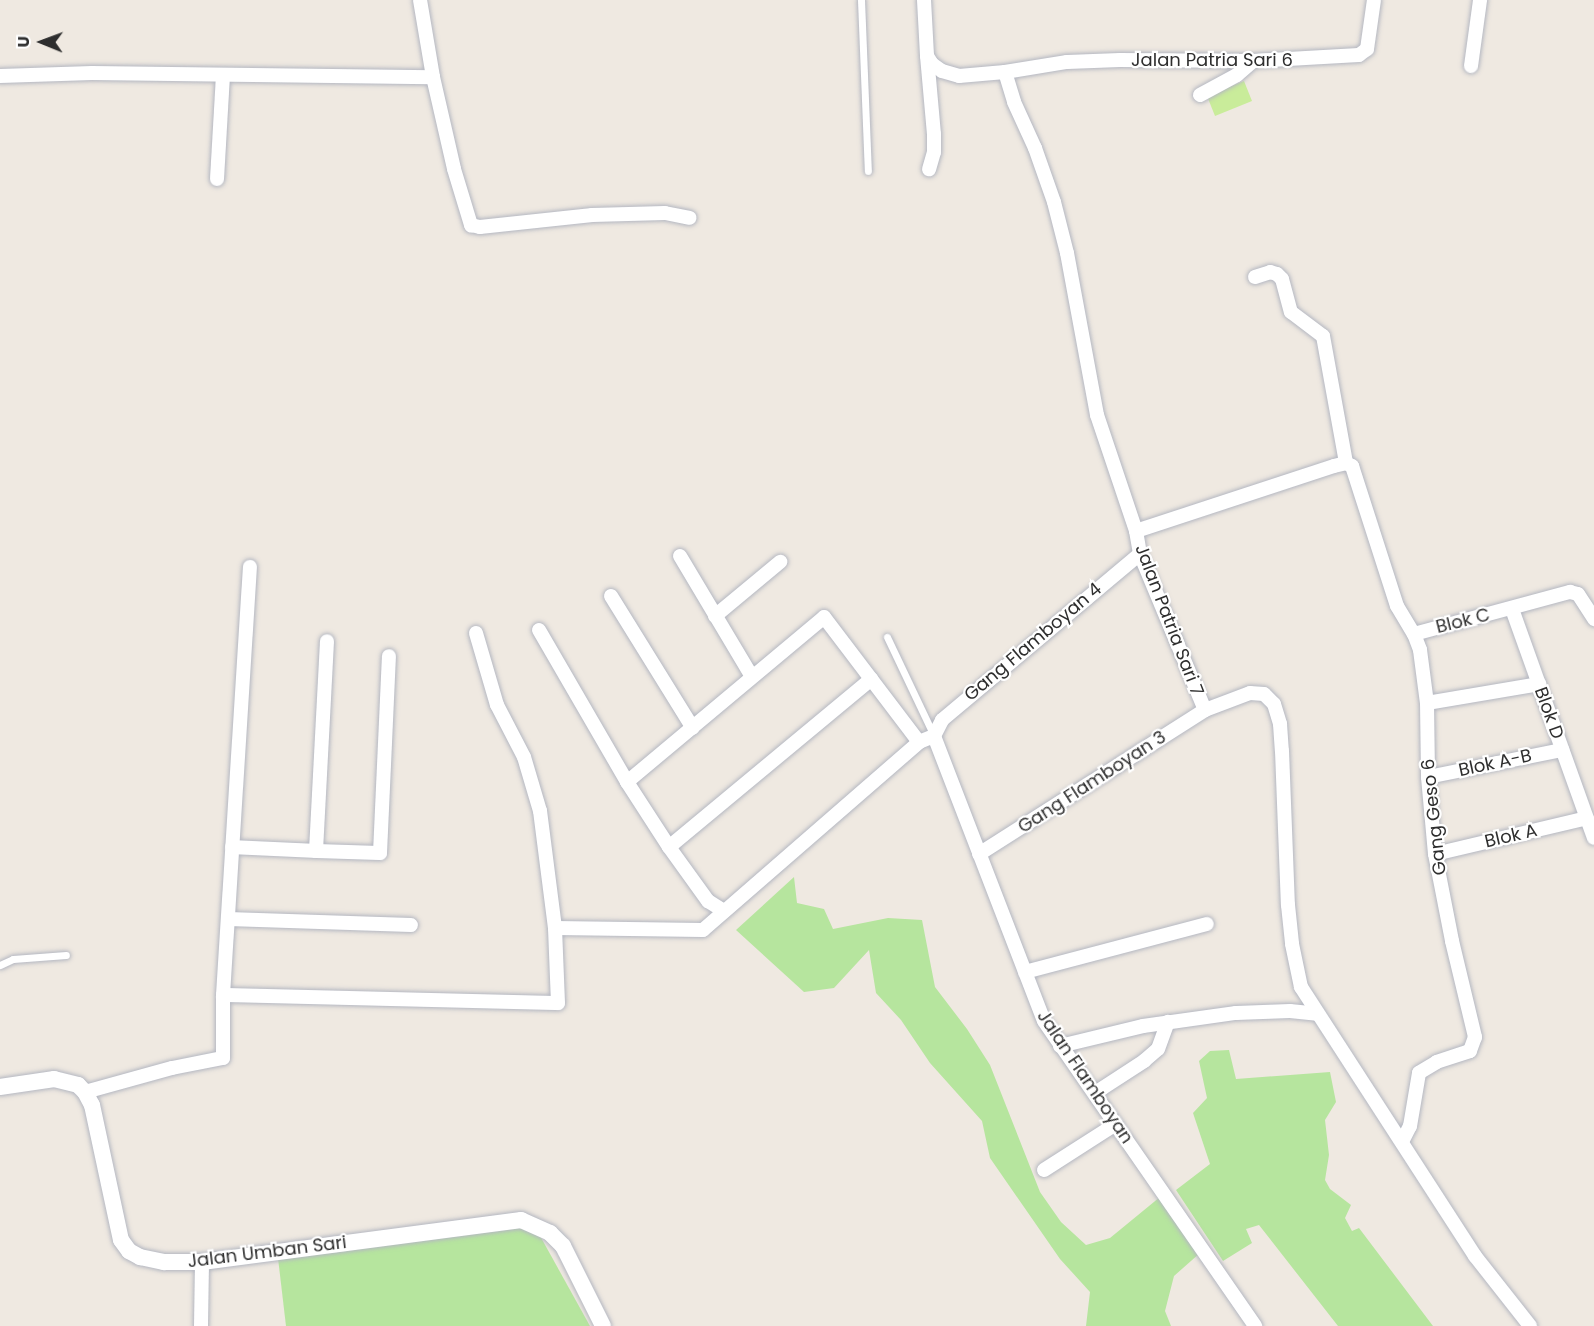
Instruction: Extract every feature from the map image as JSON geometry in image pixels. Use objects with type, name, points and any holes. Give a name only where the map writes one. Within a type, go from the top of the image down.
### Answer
[{"type":"street","points":[[420,0],[433,77],[469,222],[475,226],[592,215],[665,213],[690,218]]},
{"type":"street","points":[[924,0],[934,134],[934,152],[928,169]]},
{"type":"street","name":"Jalan Patria Sari 6","points":[[1005,72],[1067,62],[1253,61],[1363,53],[1367,49],[1374,0]]},
{"type":"street","points":[[1471,66],[1479,0]]},
{"type":"street","points":[[927,56],[942,71],[959,76],[1005,72]]},
{"type":"street","points":[[1200,95],[1237,75],[1253,61]]},
{"type":"street","name":"Jalan Patria Sari 7","points":[[1005,72],[1014,102],[1035,148],[1054,202],[1067,254],[1097,415],[1136,531],[1140,554],[1205,710],[1250,693],[1264,694],[1275,704],[1280,724],[1282,751],[1292,944],[1301,987],[1402,1142]]},
{"type":"street","points":[[0,75],[433,77]]},
{"type":"street","points":[[217,179],[223,75]]},
{"type":"street","name":"Gang Geso 6","points":[[1255,277],[1270,272],[1277,274],[1282,279],[1291,312],[1323,336],[1346,463],[1352,466],[1354,471],[1396,606],[1414,634],[1420,650],[1426,704],[1428,777],[1435,854],[1452,941],[1475,1037],[1470,1052],[1437,1062],[1419,1072],[1410,1126],[1402,1142]]},
{"type":"street","points":[[1136,531],[1346,463]]},
{"type":"street","name":"Gang Flamboyan 4","points":[[934,736],[942,720],[1140,554]]},
{"type":"street","points":[[681,556],[751,675]]},
{"type":"street","points":[[715,616],[780,562]]},
{"type":"street","points":[[0,1087],[54,1079],[78,1085],[85,1092],[172,1068],[223,1058],[223,994],[250,567]]},
{"type":"street","name":"Blok C","points":[[1414,634],[1574,591],[1594,619]]},
{"type":"street","points":[[610,596],[693,728]]},
{"type":"street","name":"Blok D","points":[[1512,609],[1594,838]]},
{"type":"street","points":[[627,782],[693,728],[751,675],[824,616],[919,742]]},
{"type":"street","points":[[539,630],[627,782],[669,847],[708,901],[724,910]]},
{"type":"street","points":[[223,994],[558,1003],[555,928],[540,811],[524,757],[497,705],[476,633]]},
{"type":"street","points":[[316,851],[327,641]]},
{"type":"street","points":[[232,847],[380,852],[389,656]]},
{"type":"street","points":[[669,847],[872,679]]},
{"type":"street","points":[[1426,704],[1539,684]]},
{"type":"street","name":"Gang Flamboyan 3","points":[[979,854],[1205,710]]},
{"type":"street","points":[[555,928],[703,930],[919,742],[934,736]]},
{"type":"street","name":"Jalan Flamboyan","points":[[934,736],[1044,1021],[1255,1326]]},
{"type":"street","name":"Blok A-B","points":[[1428,777],[1562,750]]},
{"type":"street","name":"Blok A","points":[[1435,854],[1587,818]]},
{"type":"street","points":[[228,919],[411,925]]},
{"type":"street","points":[[1025,972],[1207,924]]},
{"type":"street","points":[[1060,1046],[1168,1022],[1236,1012],[1317,1014]]},
{"type":"street","points":[[1095,1093],[1144,1061],[1158,1049],[1168,1022]]},
{"type":"street","name":"Jalan Umban Sari","points":[[85,1092],[92,1105],[121,1240],[129,1251],[152,1261],[202,1262],[521,1220],[543,1229],[563,1246],[603,1326]]},
{"type":"street","points":[[1044,1170],[1116,1124]]},
{"type":"street","points":[[1402,1142],[1475,1256],[1530,1326]]},
{"type":"street","points":[[201,1326],[202,1262]]},
{"type":"lane","points":[[861,0],[868,171]]},
{"type":"lane","points":[[887,637],[934,736]]},
{"type":"lane","points":[[0,965],[13,959],[66,955]]},
{"type":"green space","points":[[1244,81],[1252,101],[1215,116],[1207,96]]},
{"type":"green space","points":[[794,877],[797,903],[824,909],[833,929],[888,918],[922,920],[935,987],[967,1029],[990,1065],[1040,1192],[1061,1222],[1086,1245],[1110,1238],[1160,1197],[1200,1253],[1174,1276],[1165,1311],[1171,1326],[1086,1326],[1090,1292],[1060,1259],[990,1158],[982,1121],[930,1063],[901,1020],[876,993],[869,950],[834,988],[804,992],[736,930]]},
{"type":"green space","points":[[1229,1050],[1236,1079],[1330,1072],[1336,1102],[1325,1120],[1329,1155],[1325,1180],[1330,1189],[1351,1205],[1345,1218],[1352,1231],[1359,1228],[1433,1326],[1338,1326],[1259,1225],[1246,1229],[1252,1243],[1223,1261],[1176,1190],[1210,1164],[1193,1113],[1207,1098],[1199,1061],[1210,1051]]},
{"type":"green space","points":[[507,1228],[523,1228],[539,1234],[590,1326],[286,1326],[278,1258]]}]
